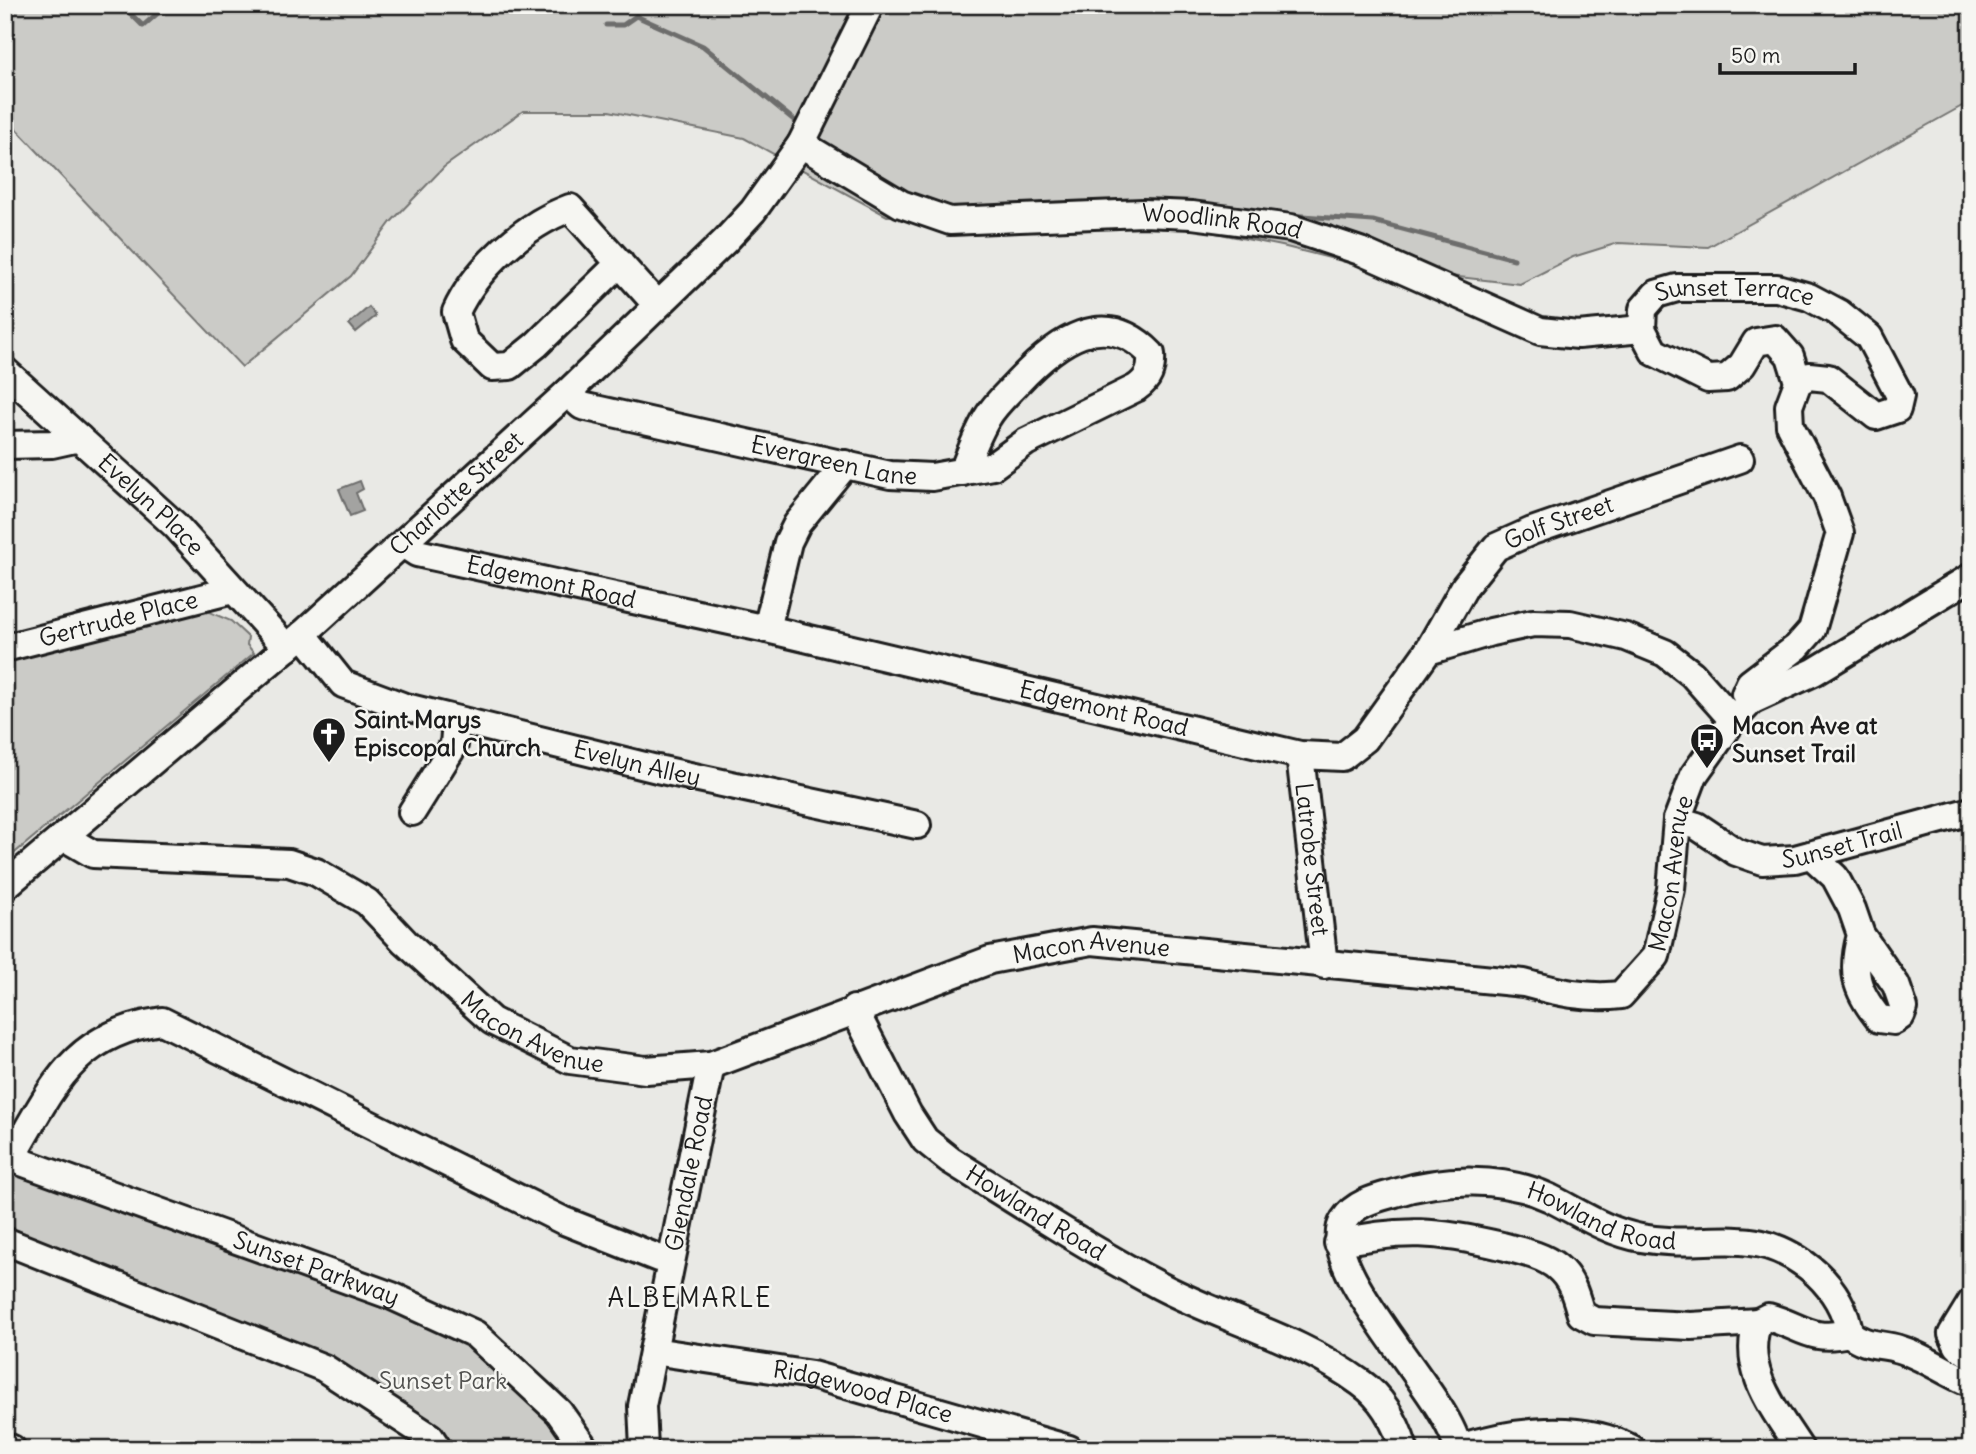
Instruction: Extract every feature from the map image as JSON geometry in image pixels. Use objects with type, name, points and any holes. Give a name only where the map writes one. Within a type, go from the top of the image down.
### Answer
[{"type":"street","name":"Charlotte Street","points":[[5,886],[295,641],[403,544],[567,393],[753,211],[801,144],[870,5]]},
{"type":"street","name":"Woodlink Road","points":[[801,144],[901,204],[950,221],[1143,213],[1192,215],[1291,228],[1360,251],[1540,331],[1578,335],[1642,329]]},
{"type":"street","points":[[620,264],[536,345],[510,366],[492,367],[464,340],[456,313],[466,290],[511,243],[551,215],[570,208],[657,305]]},
{"type":"street","name":"Sunset Terrace","points":[[1677,288],[1777,288],[1809,297],[1839,313],[1869,337],[1900,396],[1897,410],[1876,416],[1828,378],[1809,376],[1798,383],[1790,356],[1775,339],[1756,342],[1742,365],[1727,378],[1709,379],[1654,352],[1642,329],[1643,309],[1656,294],[1677,288]]},
{"type":"street","name":"Evergreen Lane","points":[[567,393],[582,406],[890,475],[932,477],[963,472],[993,466],[1027,442],[1147,380],[1152,366],[1151,354],[1139,341],[1101,330],[1085,331],[1053,348],[988,415],[963,472]]},
{"type":"street","name":"Evelyn Place","points":[[5,371],[175,525],[233,590],[295,641]]},
{"type":"street","points":[[1428,651],[1523,625],[1570,624],[1626,637],[1665,653],[1742,711],[1750,683],[1797,647],[1817,620],[1840,533],[1827,497],[1790,426],[1789,406],[1798,383]]},
{"type":"street","points":[[5,445],[52,444],[79,438]]},
{"type":"street","name":"Golf Street","points":[[1428,651],[1465,586],[1496,547],[1532,531],[1740,459]]},
{"type":"street","points":[[767,629],[788,542],[797,524],[846,464]]},
{"type":"street","name":"Edgemont Road","points":[[403,544],[417,553],[767,629],[1300,755],[1342,757],[1365,739],[1428,651]]},
{"type":"street","name":"Macon Avenue","points":[[64,837],[93,854],[289,863],[316,872],[367,902],[405,942],[492,1021],[570,1060],[646,1070],[711,1065],[990,960],[1092,941],[1524,983],[1569,996],[1599,998],[1621,995],[1656,956],[1671,889],[1677,820],[1694,775],[1742,711],[1814,672],[1971,577]]},
{"type":"street","name":"Gertrude Place","points":[[5,648],[233,590]]},
{"type":"street","name":"Evelyn Alley","points":[[295,641],[343,684],[402,706],[657,769],[917,825]]},
{"type":"street","points":[[412,812],[454,745],[456,720]]},
{"type":"street","name":"Latrobe Street","points":[[1300,755],[1324,965]]},
{"type":"street","name":"Sunset Trail","points":[[1677,820],[1697,826],[1736,852],[1762,860],[1811,855],[1971,811]]},
{"type":"street","points":[[1811,855],[1835,877],[1852,909],[1861,935]]},
{"type":"street","name":"Howland Road","points":[[854,1009],[908,1114],[925,1140],[950,1160],[1160,1286],[1203,1306],[1267,1330],[1362,1384],[1391,1415],[1404,1449]]},
{"type":"street","points":[[8,1157],[69,1063],[94,1043],[131,1026],[162,1021],[562,1220],[658,1258],[671,1260]]},
{"type":"street","name":"Glendale Road","points":[[644,1449],[642,1406],[711,1065]]},
{"type":"street","name":"Sunset Parkway","points":[[8,1157],[392,1296],[475,1334],[559,1412],[585,1449]]},
{"type":"street","name":"Howland Road","points":[[1338,1243],[1345,1218],[1366,1202],[1415,1186],[1507,1184],[1550,1198],[1596,1223],[1643,1239],[1732,1239],[1772,1245],[1797,1256],[1828,1284],[1847,1320],[1849,1333]]},
{"type":"street","points":[[1632,1449],[1619,1442],[1588,1435],[1546,1432],[1479,1442],[1458,1449],[1456,1435],[1445,1416],[1381,1323],[1347,1266],[1338,1243],[1375,1235],[1432,1232],[1527,1252],[1556,1266],[1568,1279],[1581,1314],[1594,1321],[1690,1326],[1758,1322],[1768,1317],[1808,1334],[1827,1338],[1849,1333],[1859,1342],[1880,1348],[1899,1349],[1964,1380],[1971,1380]]},
{"type":"street","points":[[5,1241],[324,1368],[430,1437],[438,1449]]},
{"type":"street","points":[[1971,1303],[1952,1334],[1958,1346],[1971,1355]]},
{"type":"street","points":[[1758,1322],[1750,1352],[1765,1396],[1800,1449]]},
{"type":"street","name":"Ridgewood Place","points":[[653,1351],[812,1375],[1069,1449]]},
{"type":"street","points":[[5,1446],[12,1449]]},
{"type":"green space","points":[[5,5],[1971,5],[1971,101],[1708,247],[1618,243],[1573,257],[1520,284],[1362,266],[1282,246],[1094,209],[887,216],[744,138],[609,111],[523,111],[444,167],[391,222],[351,276],[242,367],[5,117]]},
{"type":"green space","points":[[207,611],[231,621],[248,637],[247,645],[254,653],[5,861],[5,662]]},
{"type":"green space","name":"Sunset Park","points":[[5,1169],[402,1311],[469,1343],[552,1419],[576,1449],[448,1449],[435,1431],[5,1231]]},
{"type":"shaded area","points":[[369,307],[376,316],[356,332],[349,324]]},
{"type":"shaded area","points":[[360,481],[363,489],[356,493],[363,511],[350,516],[339,489]]},
{"type":"waterway","points":[[122,5],[143,26],[167,5]]},
{"type":"waterway","points":[[606,25],[623,25],[636,16],[703,46],[800,125]]},
{"type":"waterway","points":[[1288,215],[1373,221],[1514,259]]},
{"type":"place","name":"Saint Marys Episcopal Church","points":[[329,764]]},
{"type":"place","name":"Macon Ave at Sunset Trail","points":[[1707,770]]},
{"type":"district","name":"ALBEMARLE","points":[[690,1298]]}]
